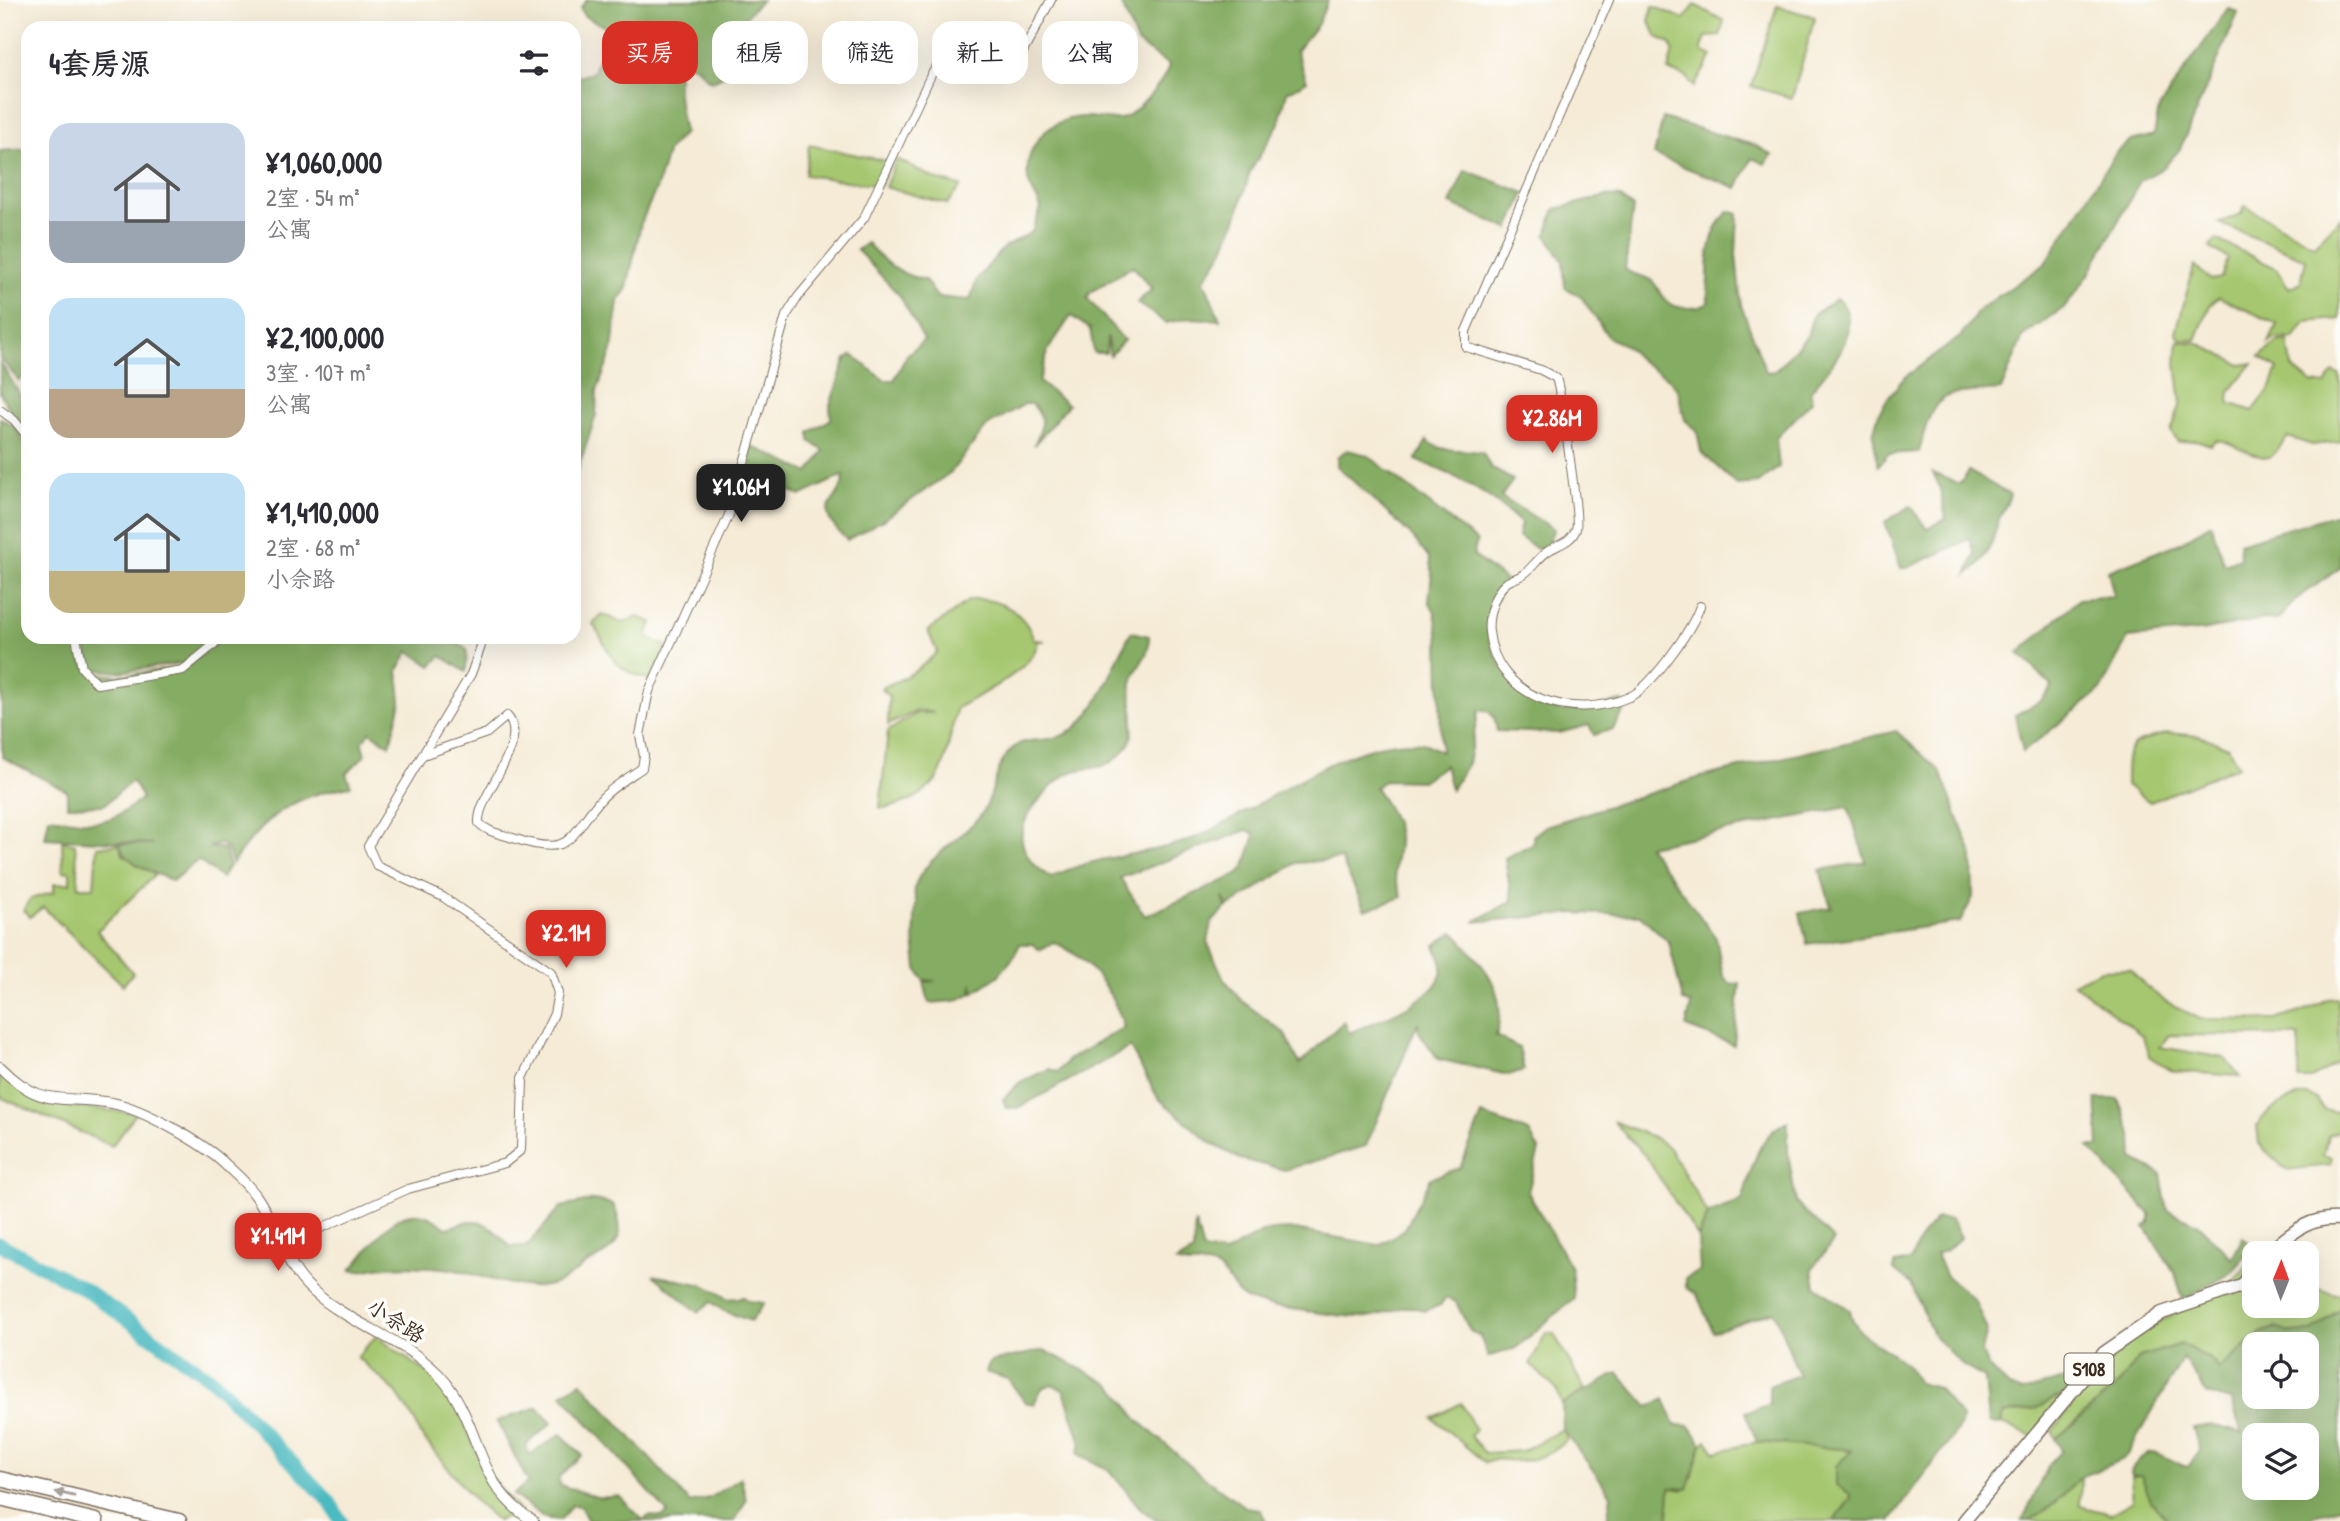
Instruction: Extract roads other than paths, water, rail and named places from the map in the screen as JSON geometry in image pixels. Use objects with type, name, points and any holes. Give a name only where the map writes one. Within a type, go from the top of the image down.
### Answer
[{"type":"highway","points":[[0,1479],[179,1521]]},
{"type":"highway","points":[[0,1498],[96,1521]]},
{"type":"main road","points":[[2282,1241],[2302,1224],[2320,1218],[2340,1219]]},
{"type":"main road","name":"S108","points":[[1964,1521],[2104,1353],[2162,1313],[2242,1286]]},
{"type":"street","points":[[423,755],[487,733],[507,716],[513,727],[512,744],[481,808],[479,823],[484,828],[520,841],[546,845],[563,844],[577,833],[606,794],[642,768],[644,755],[640,735],[649,691],[729,515],[786,316],[798,297],[864,218],[931,75],[951,46],[1012,64],[1018,61],[1051,0]]},
{"type":"street","points":[[1609,0],[1466,331],[1466,347],[1556,377],[1561,393],[1567,457],[1577,512],[1577,528],[1572,537],[1547,551],[1524,574],[1505,583],[1489,618],[1489,633],[1496,659],[1507,676],[1531,696],[1551,704],[1583,707],[1631,697],[1682,639],[1700,606]]},
{"type":"street","points":[[0,410],[21,428]]},
{"type":"street","points":[[77,644],[82,668],[97,684],[183,670],[215,644]]},
{"type":"street","points":[[281,1246],[408,1189],[505,1163],[521,1150],[523,1078],[554,1014],[558,993],[551,972],[443,897],[377,866],[368,846],[471,674],[481,644]]},
{"type":"street","name":"小佘路","points":[[0,1067],[13,1080],[45,1099],[112,1103],[149,1115],[225,1163],[257,1197],[289,1261],[313,1291],[430,1365],[454,1394],[487,1475],[533,1521]]},
{"type":"waterway","points":[[0,1244],[84,1289],[214,1381],[329,1501],[341,1521]]}]
